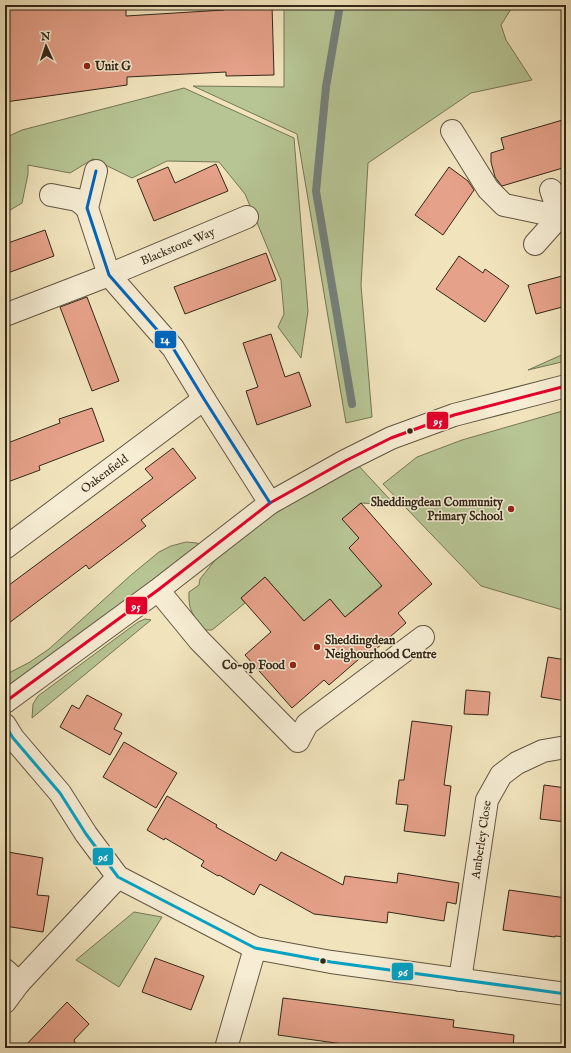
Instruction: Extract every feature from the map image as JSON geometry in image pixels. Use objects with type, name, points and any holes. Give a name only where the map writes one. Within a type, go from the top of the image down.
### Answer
[{"type":"street","points":[[452,131],[488,189],[504,205],[563,217]]},
{"type":"street","points":[[96,171],[87,208],[109,275],[173,348],[270,503]]},
{"type":"street","points":[[551,190],[563,217]]},
{"type":"street","points":[[51,195],[76,200],[87,208]]},
{"type":"street","name":"Blackstone Way","points":[[5,315],[109,275],[247,217]]},
{"type":"street","points":[[535,244],[563,217]]},
{"type":"street","points":[[5,702],[158,590],[270,503],[345,461],[391,438],[454,415],[566,386]]},
{"type":"street","name":"Oakenfield","points":[[5,548],[204,399]]},
{"type":"street","points":[[158,590],[199,640],[298,741],[307,724],[423,637]]},
{"type":"street","points":[[5,725],[13,738],[60,793],[86,834],[118,877],[255,948],[330,962],[566,994]]},
{"type":"street","name":"Amberley Close","points":[[460,980],[487,800],[501,775],[516,763],[543,751],[566,747]]},
{"type":"street","points":[[5,1002],[12,977],[118,877]]},
{"type":"street","points":[[226,1048],[255,948]]},
{"type":"green space","points":[[284,5],[519,5],[511,9],[501,25],[506,40],[532,80],[471,93],[368,163],[361,285],[372,417],[346,423],[297,134],[193,86],[284,87]]},
{"type":"green space","points":[[184,88],[294,138],[308,311],[301,358],[278,327],[284,314],[281,280],[245,194],[219,162],[167,161],[132,178],[93,159],[70,173],[28,165],[28,174],[22,203],[5,213],[5,138],[22,130]]},
{"type":"green space","points":[[566,353],[566,361],[528,370]]},
{"type":"green space","name":"Sheddingdean Community Primary School","points":[[566,410],[566,611],[481,586],[383,484],[417,457],[462,440]]},
{"type":"green space","points":[[358,465],[395,505],[361,503],[343,519],[359,538],[349,548],[382,585],[345,617],[330,599],[304,621],[265,577],[241,598],[245,603],[212,630],[206,630],[192,613],[189,604],[189,592],[199,585],[200,579],[227,545],[268,515]]},
{"type":"green space","points":[[186,542],[197,543],[200,545],[36,670],[5,687],[5,675],[30,662],[49,649],[131,575],[159,552],[171,546]]},
{"type":"green space","points":[[145,619],[151,620],[32,718],[33,704],[38,696],[138,622]]},
{"type":"green space","points":[[134,912],[162,917],[119,987],[76,960]]},
{"type":"building","points":[[5,5],[126,5],[126,16],[224,10],[224,5],[272,5],[274,75],[226,76],[226,72],[127,77],[127,85],[5,102]]},
{"type":"building","points":[[566,119],[566,167],[502,186],[495,177],[491,162],[491,153],[504,149],[501,138]]},
{"type":"building","points":[[216,164],[228,191],[154,221],[137,180],[168,167],[175,183]]},
{"type":"building","points":[[449,167],[468,181],[474,190],[443,235],[415,215]]},
{"type":"building","points":[[45,230],[54,256],[5,274],[5,244]]},
{"type":"building","points":[[266,253],[276,280],[185,314],[174,287]]},
{"type":"building","points":[[459,256],[483,273],[485,269],[509,286],[485,322],[436,289]]},
{"type":"building","points":[[566,275],[566,306],[536,314],[528,285]]},
{"type":"building","points":[[87,297],[119,381],[92,391],[60,307]]},
{"type":"building","points":[[271,334],[285,377],[299,372],[311,406],[257,425],[246,391],[258,387],[243,343]]},
{"type":"building","points":[[92,408],[104,441],[39,466],[40,470],[5,483],[5,444],[60,423],[59,419]]},
{"type":"building","points":[[173,448],[196,478],[141,520],[146,526],[89,569],[86,565],[5,626],[5,588],[153,478],[145,469]]},
{"type":"building","name":"Sheddingdean Neighourhood Centre","points":[[361,503],[432,584],[398,613],[406,623],[368,656],[366,653],[329,685],[324,680],[292,708],[245,655],[271,632],[241,598],[265,577],[304,621],[330,599],[345,617],[382,586],[349,548],[359,538],[342,519]]},
{"type":"building","points":[[548,657],[566,660],[566,701],[541,697]]},
{"type":"building","points":[[466,690],[490,692],[488,715],[464,714]]},
{"type":"building","points":[[87,695],[122,714],[114,729],[122,733],[110,755],[60,727],[72,705],[79,709]]},
{"type":"building","points":[[412,721],[452,726],[444,785],[451,786],[445,836],[404,831],[408,805],[396,804],[399,780],[404,780]]},
{"type":"building","points":[[124,742],[177,773],[156,808],[103,777]]},
{"type":"building","points":[[544,785],[566,788],[566,822],[540,819]]},
{"type":"building","points":[[167,796],[217,825],[216,827],[276,861],[281,852],[343,885],[345,876],[397,883],[398,873],[459,883],[456,904],[447,902],[444,921],[388,912],[387,923],[314,914],[260,884],[254,895],[201,866],[204,861],[165,838],[164,840],[147,830]]},
{"type":"building","points":[[8,852],[43,858],[37,895],[49,896],[43,932],[5,926],[5,874]]},
{"type":"building","points":[[509,890],[566,898],[566,937],[555,937],[503,930]]},
{"type":"building","points":[[155,958],[204,976],[191,1010],[142,992]]},
{"type":"building","points":[[283,998],[454,1020],[453,1027],[514,1035],[513,1048],[372,1048],[278,1035]]},
{"type":"building","points":[[67,1002],[89,1024],[74,1040],[77,1048],[23,1048]]},
{"type":"waterway","points":[[340,5],[326,87],[316,191],[352,404]]},
{"type":"transit line","name":"14","points":[[96,171],[87,208],[109,275],[173,348],[270,503]]},
{"type":"transit line","name":"95","points":[[5,702],[158,590],[270,503],[345,461],[391,438],[454,415],[566,386]]},
{"type":"transit line","name":"96","points":[[5,725],[13,738],[60,793],[86,834],[118,877],[255,948],[331,962],[566,994]]},
{"type":"place","name":"Unit G","points":[[87,66]]},
{"type":"place","name":"Sheddingdean Community Primary School","points":[[511,509]]},
{"type":"place","name":"Sheddingdean Neighourhood Centre","points":[[317,647]]},
{"type":"place","name":"Co-op Food","points":[[293,665]]}]
